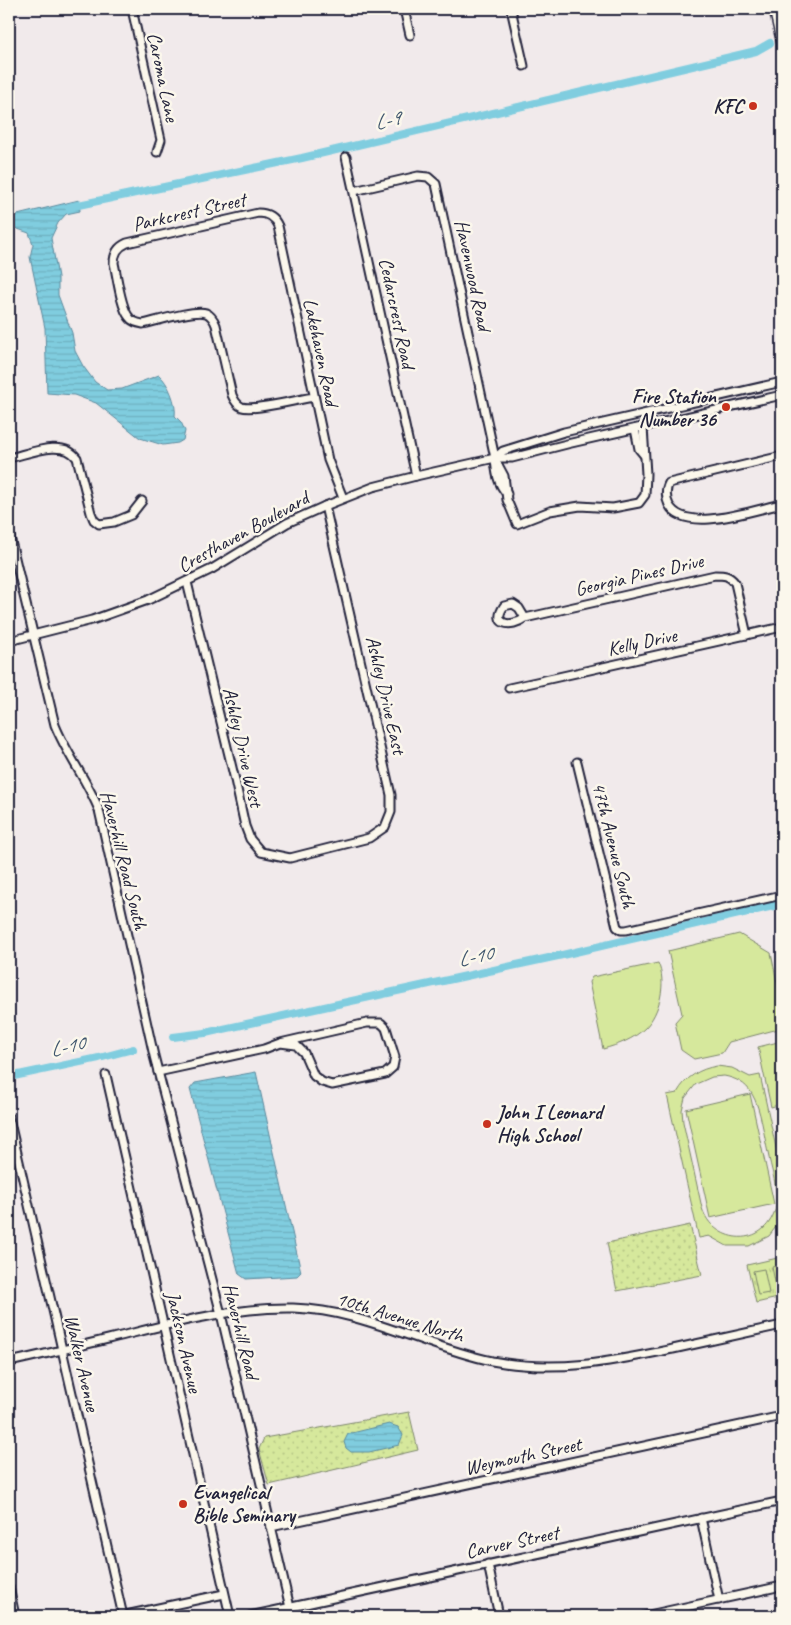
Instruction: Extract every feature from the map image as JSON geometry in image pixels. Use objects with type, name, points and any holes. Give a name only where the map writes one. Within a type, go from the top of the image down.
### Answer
[{"type":"main road","points":[[774,9],[782,44]]},
{"type":"street","name":"Caroma Lane","points":[[132,9],[161,140],[157,152]]},
{"type":"street","points":[[404,9],[410,35]]},
{"type":"street","points":[[511,9],[524,66]]},
{"type":"street","name":"Cedarcrest Road","points":[[346,157],[416,476]]},
{"type":"street","name":"Havenwood Road","points":[[354,191],[418,176],[428,177],[436,184],[495,458]]},
{"type":"street","name":"Parkcrest Street","points":[[268,214],[248,215],[127,243],[118,248],[114,263],[125,310],[129,318],[143,324],[195,312],[205,312],[210,315],[216,325],[232,395],[237,404],[242,407],[253,408],[314,397]]},
{"type":"street","name":"Lakehaven Road","points":[[268,214],[278,226],[328,460],[343,498]]},
{"type":"street","name":"Cresthaven Boulevard","points":[[495,458],[503,451],[564,432],[782,382]]},
{"type":"street","name":"Cresthaven Boulevard","points":[[9,640],[92,620],[148,600],[187,582],[287,523],[373,487],[495,458],[512,458],[782,395]]},
{"type":"street","points":[[495,458],[495,473],[500,486],[506,494],[517,524],[550,511],[580,506],[613,508],[639,503],[645,495],[645,455],[639,449],[639,428]]},
{"type":"street","points":[[9,458],[59,447],[73,452],[77,458],[91,513],[94,520],[99,524],[114,522],[131,515],[142,501]]},
{"type":"street","points":[[782,456],[669,483],[666,492],[672,511],[682,517],[695,520],[710,520],[782,504]]},
{"type":"street","name":"Ashley Drive East","points":[[323,851],[369,838],[384,827],[391,812],[391,795],[325,506]]},
{"type":"street","name":"Haverhill Road South","points":[[9,533],[54,725],[67,752],[87,782],[98,810],[154,1056]]},
{"type":"street","name":"Georgia Pines Drive","points":[[525,618],[715,574],[731,577],[735,583],[747,635]]},
{"type":"street","name":"Ashley Drive West","points":[[187,582],[245,826],[250,839],[261,852],[281,857],[290,858],[323,851]]},
{"type":"street","name":"Kelly Drive","points":[[509,688],[782,627]]},
{"type":"street","name":"47th Avenue South","points":[[577,762],[617,926],[621,930],[782,895]]},
{"type":"street","points":[[158,1072],[264,1049],[280,1043],[367,1023],[381,1023],[386,1028],[395,1057],[393,1067],[385,1074],[332,1085],[322,1082],[314,1076],[304,1053],[296,1046],[280,1043]]},
{"type":"street","name":"Haverhill Road","points":[[154,1056],[221,1314],[292,1616]]},
{"type":"street","name":"Jackson Avenue","points":[[106,1075],[230,1616]]},
{"type":"street","name":"Walker Avenue","points":[[9,1118],[122,1616]]},
{"type":"street","name":"10th Avenue North","points":[[9,1362],[163,1325],[221,1314],[285,1308],[337,1313],[374,1322],[474,1357],[536,1366],[579,1366],[620,1360],[782,1325]]},
{"type":"street","name":"Weymouth Street","points":[[271,1527],[782,1416]]},
{"type":"street","name":"Carver Street","points":[[250,1616],[782,1500]]},
{"type":"street","points":[[701,1518],[719,1600]]},
{"type":"street","points":[[488,1564],[499,1616]]},
{"type":"street","points":[[644,1616],[782,1586]]},
{"type":"street","points":[[9,1587],[15,1616]]},
{"type":"street","points":[[122,1616],[224,1594]]},
{"type":"green space","points":[[739,934],[771,953],[782,1007],[782,1028],[729,1042],[722,1053],[694,1059],[681,1050],[675,1022],[682,1014],[668,951]]},
{"type":"green space","points":[[658,963],[662,979],[661,997],[650,1022],[641,1032],[631,1038],[603,1049],[589,982],[592,977]]},
{"type":"green space","points":[[782,1041],[782,1104],[771,1107],[758,1047]]},
{"type":"green space","points":[[710,1067],[732,1068],[750,1077],[760,1075],[782,1175],[782,1219],[769,1236],[749,1246],[727,1246],[709,1236],[699,1238],[667,1095],[677,1093],[689,1078]],"holes":[[[724,1076],[743,1084],[750,1090],[755,1100],[775,1181],[777,1200],[774,1213],[767,1225],[758,1232],[748,1236],[737,1237],[726,1234],[716,1229],[708,1220],[702,1208],[683,1122],[682,1110],[685,1098],[696,1084],[712,1077]]]},
{"type":"green space","points":[[750,1094],[774,1204],[710,1218],[686,1109]]},
{"type":"green space","points":[[690,1225],[702,1275],[617,1291],[607,1243]]},
{"type":"green space","points":[[782,1257],[782,1297],[756,1303],[747,1265]]},
{"type":"green space","points":[[782,1265],[782,1290],[777,1291],[772,1267]]},
{"type":"green space","points":[[764,1269],[769,1293],[758,1295],[753,1271]]},
{"type":"green space","points":[[409,1412],[418,1450],[269,1485],[259,1449],[264,1438]]},
{"type":"water","points":[[79,200],[80,211],[66,214],[58,223],[51,238],[58,277],[58,295],[72,333],[75,351],[95,382],[107,390],[122,389],[159,375],[169,388],[175,406],[175,416],[181,422],[185,431],[183,440],[178,443],[163,445],[140,438],[96,403],[74,395],[47,393],[45,328],[30,257],[33,244],[29,233],[15,228],[9,229],[9,217]]},
{"type":"water","points":[[256,1072],[301,1272],[297,1276],[246,1279],[239,1274],[190,1089],[195,1083]]},
{"type":"water","points":[[389,1424],[398,1427],[403,1435],[399,1445],[369,1452],[351,1452],[346,1448],[344,1442],[348,1434]]},
{"type":"waterway","name":"L-9","points":[[69,207],[302,158],[756,51],[770,43]]},
{"type":"waterway","name":"L-10","points":[[173,1037],[205,1033],[558,956],[782,904]]},
{"type":"waterway","name":"L-10","points":[[9,1077],[133,1049]]},
{"type":"place","name":"KFC","points":[[753,106]]},
{"type":"place","name":"Fire Station Number 36","points":[[726,407]]},
{"type":"place","name":"John I Leonard High School","points":[[487,1124]]},
{"type":"place","name":"Evangelical Bible Seminary","points":[[183,1504]]}]
